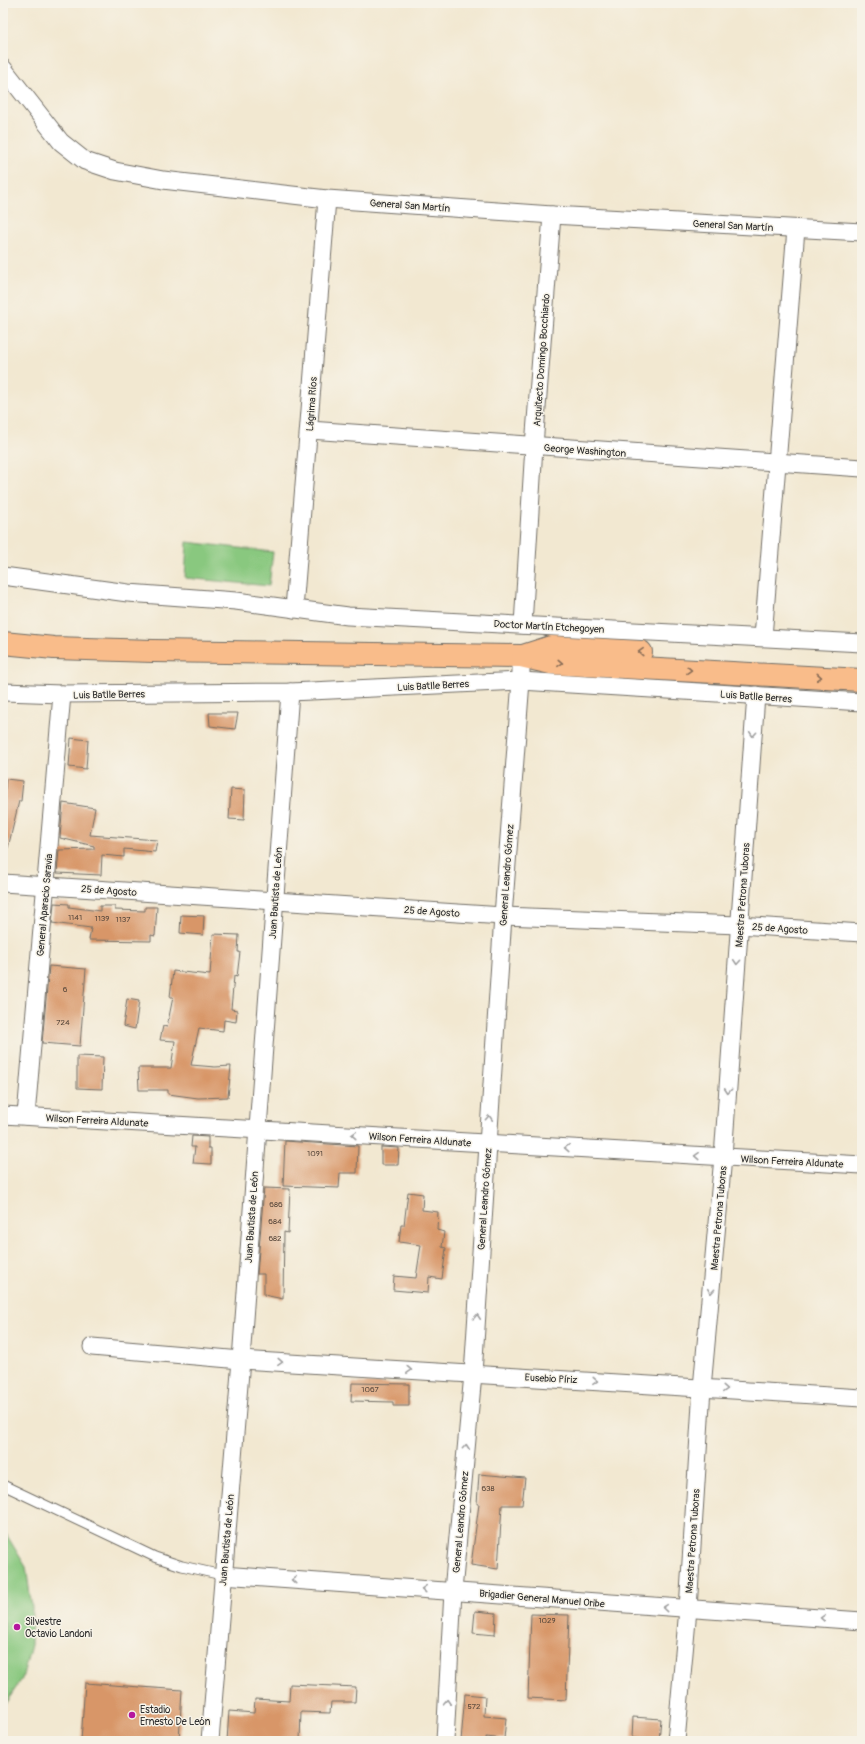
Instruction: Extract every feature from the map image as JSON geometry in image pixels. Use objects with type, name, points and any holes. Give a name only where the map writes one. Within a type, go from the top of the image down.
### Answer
[{"type":"highway","points":[[3,643],[54,648],[153,651],[521,656],[551,663],[862,680]]},
{"type":"highway","points":[[521,656],[551,647],[862,665]]},
{"type":"street","name":"General San Martín","points":[[3,68],[61,142],[85,161],[115,171],[163,180],[327,199],[552,215],[862,232]]},
{"type":"street","name":"Lágrima Ríos","points":[[294,609],[327,199]]},
{"type":"street","name":"Arquitecto Domingo Bocchiardo","points":[[523,625],[534,446],[552,215]]},
{"type":"street","points":[[763,637],[796,229]]},
{"type":"street","name":"George Washington","points":[[309,430],[862,468]]},
{"type":"street","name":"Doctor Martín Etchegoyen","points":[[3,576],[128,593],[236,601],[348,616],[862,643]]},
{"type":"street","name":"General Leandro Gómez","points":[[445,1741],[453,1591],[473,1374],[503,916],[521,681],[521,656]]},
{"type":"street","name":"Luis Batlle Berres","points":[[3,692],[62,694],[290,692],[521,681],[862,702]]},
{"type":"street","name":"Juan Bautista de León","points":[[210,1741],[222,1575],[241,1360],[290,692]]},
{"type":"street","name":"General Aparacio Saravia","points":[[26,1116],[62,694]]},
{"type":"street","name":"Maestra Petrona Tuboras","points":[[676,1741],[688,1609],[702,1388],[723,1157],[756,695]]},
{"type":"street","name":"25 de Agosto","points":[[3,883],[503,916],[740,925],[862,933]]},
{"type":"street","name":"Wilson Ferreira Aldunate","points":[[3,1115],[257,1128],[488,1144],[862,1165]]},
{"type":"street","name":"Eusebio Píriz","points":[[92,1347],[241,1360],[862,1398]]},
{"type":"street","name":"Brigadier General Manuel Oribe","points":[[222,1575],[862,1621]]},
{"type":"lane","points":[[3,1485],[155,1557],[182,1566],[222,1575]]},
{"type":"green space","points":[[187,542],[273,552],[269,586],[185,578]]},
{"type":"green space","name":"Silvestre Octavio Landoni","points":[[3,1529],[26,1567],[32,1608],[31,1645],[22,1679],[3,1707]]},
{"type":"building","points":[[209,713],[238,713],[235,729],[210,726]]},
{"type":"building","points":[[71,738],[88,740],[86,769],[69,767]]},
{"type":"building","points":[[6,779],[23,781],[21,801],[19,801],[8,848],[3,847],[3,807]]},
{"type":"building","points":[[231,789],[245,790],[244,820],[229,819]]},
{"type":"building","points":[[63,803],[95,808],[90,835],[157,840],[155,852],[124,849],[124,857],[102,855],[101,875],[57,873],[59,850],[94,849],[94,846],[60,838]]},
{"type":"building","points":[[54,903],[69,904],[69,907],[100,911],[100,906],[115,906],[115,910],[145,911],[145,907],[157,907],[155,936],[151,935],[151,941],[89,940],[91,928],[52,923]]},
{"type":"building","points":[[181,915],[204,916],[203,935],[180,933]]},
{"type":"building","points":[[213,934],[239,935],[238,952],[240,952],[237,977],[234,976],[231,1009],[237,1010],[236,1022],[224,1020],[223,1031],[199,1028],[191,1065],[215,1067],[231,1066],[228,1097],[198,1098],[168,1094],[168,1090],[139,1090],[138,1068],[171,1068],[175,1041],[160,1040],[163,1026],[167,1027],[173,997],[170,997],[173,971],[210,975]]},
{"type":"building","points":[[49,966],[86,969],[80,1046],[42,1043]]},
{"type":"building","points":[[127,999],[139,1001],[135,1029],[123,1026]]},
{"type":"building","points":[[77,1056],[103,1057],[102,1089],[77,1088]]},
{"type":"building","points":[[192,1136],[208,1137],[208,1148],[211,1148],[211,1164],[193,1163],[195,1147],[191,1147]]},
{"type":"building","points":[[285,1141],[358,1146],[357,1173],[340,1173],[339,1188],[283,1186]]},
{"type":"building","points":[[381,1147],[399,1148],[398,1165],[381,1165]]},
{"type":"building","points":[[264,1188],[290,1189],[288,1233],[284,1232],[283,1299],[264,1295],[264,1274],[257,1274]]},
{"type":"building","points":[[408,1192],[423,1194],[422,1210],[438,1212],[437,1230],[444,1232],[442,1247],[446,1248],[442,1279],[429,1277],[428,1293],[393,1290],[394,1276],[416,1278],[421,1245],[399,1242],[401,1225],[404,1225]]},
{"type":"building","points":[[352,1383],[409,1384],[409,1406],[393,1406],[393,1402],[351,1401]]},
{"type":"building","points":[[479,1474],[525,1478],[522,1505],[502,1505],[498,1569],[471,1565],[479,1504],[477,1504]]},
{"type":"building","points":[[475,1611],[496,1613],[495,1635],[473,1633]]},
{"type":"building","points":[[531,1614],[569,1615],[566,1700],[528,1698]]},
{"type":"building","name":"Estadio Ernesto De León","points":[[85,1683],[182,1690],[179,1741],[81,1741]]},
{"type":"building","points":[[290,1684],[356,1687],[355,1702],[331,1702],[330,1713],[301,1712],[300,1741],[227,1741],[229,1711],[254,1713],[255,1699],[289,1701]]},
{"type":"building","points":[[465,1694],[485,1696],[484,1716],[506,1718],[504,1739],[486,1737],[486,1741],[461,1741]]},
{"type":"building","points":[[633,1717],[661,1719],[659,1740],[632,1738]]},
{"type":"place","name":"Silvestre Octavio Landoni","points":[[17,1627]]},
{"type":"place","name":"Estadio Ernesto De León","points":[[132,1715]]}]
